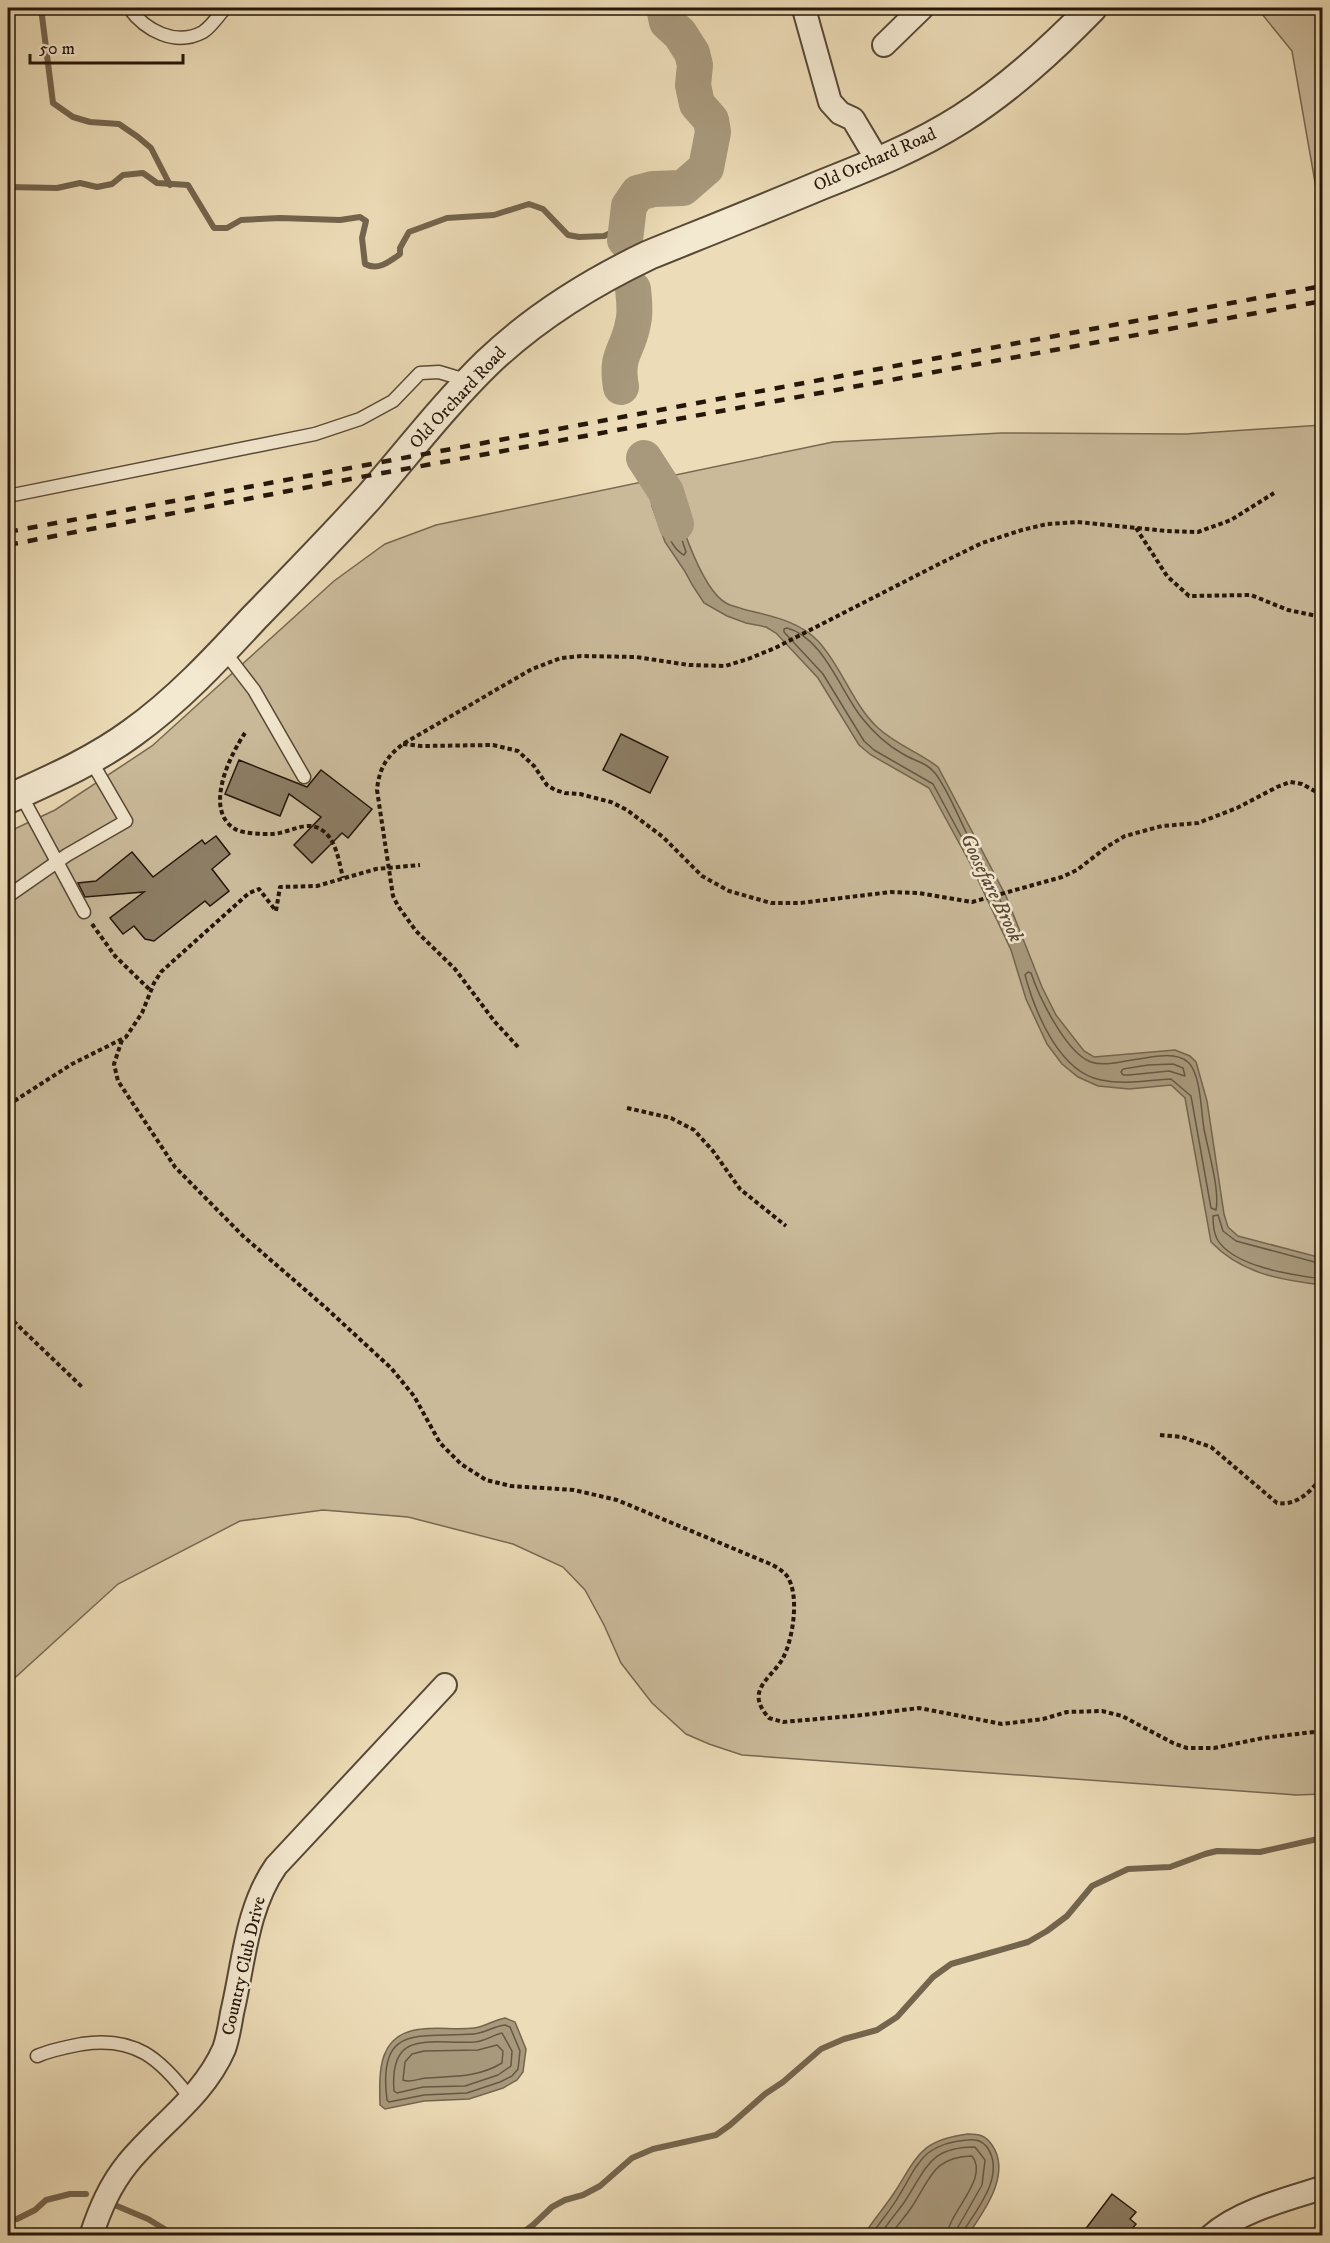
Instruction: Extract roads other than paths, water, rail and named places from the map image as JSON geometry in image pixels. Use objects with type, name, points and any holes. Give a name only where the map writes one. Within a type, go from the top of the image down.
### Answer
[{"type":"street","points":[[884,45],[922,8]]},
{"type":"street","name":"Old Orchard Road","points":[[14,796],[90,759],[132,733],[160,711],[224,651],[368,498],[470,381],[501,350],[546,314],[623,267],[648,255],[878,161],[928,138],[986,102],[1039,60],[1092,8]]},
{"type":"street","points":[[804,9],[830,102],[840,113],[854,119],[878,161]]},
{"type":"street","name":"Country Club Drive","points":[[91,2235],[109,2188],[128,2162],[191,2099],[224,2047],[250,1924],[259,1894],[267,1879],[276,1866],[445,1685]]},
{"type":"street","points":[[1211,2235],[1243,2216],[1323,2188]]},
{"type":"lane","points":[[129,8],[136,18],[155,32],[177,37],[202,32],[225,8]]},
{"type":"lane","points":[[1321,8],[1323,12]]},
{"type":"lane","points":[[8,496],[315,434],[360,419],[393,401],[420,373],[439,372],[470,381]]},
{"type":"lane","points":[[224,651],[254,690],[304,777]]},
{"type":"lane","points":[[8,896],[57,862],[126,821],[90,759]]},
{"type":"lane","points":[[14,796],[57,862],[84,912]]},
{"type":"lane","points":[[37,2056],[64,2047],[101,2041],[132,2045],[175,2078],[191,2099]]},
{"type":"water","points":[[667,476],[689,545],[716,594],[730,605],[792,623],[810,634],[834,662],[861,707],[877,727],[892,739],[938,767],[1006,896],[1042,987],[1056,1015],[1084,1051],[1094,1057],[1175,1050],[1190,1056],[1196,1062],[1207,1101],[1224,1214],[1228,1227],[1238,1236],[1322,1258],[1322,1285],[1263,1274],[1236,1262],[1211,1242],[1185,1098],[1171,1085],[1129,1089],[1098,1086],[1078,1077],[1062,1064],[1047,1044],[1026,999],[1011,950],[970,863],[929,788],[871,755],[859,745],[818,678],[776,633],[766,627],[727,616],[704,603],[665,542],[652,506],[649,480]]},
{"type":"water","points":[[505,2018],[515,2022],[526,2049],[523,2072],[517,2080],[503,2088],[469,2099],[424,2101],[385,2109],[380,2105],[380,2079],[384,2055],[397,2038],[408,2032],[422,2029],[467,2029]]},
{"type":"water","points":[[968,2134],[987,2139],[997,2156],[999,2168],[994,2192],[968,2235],[864,2235],[922,2152],[940,2141]]},
{"type":"waterway","points":[[41,8],[53,103],[73,117],[90,122],[119,124],[138,137],[151,148],[170,185]]},
{"type":"waterway","name":"Goosefare Brook","points":[[625,240],[629,206],[638,193],[653,189],[683,188],[706,168],[713,132],[711,120],[697,104],[693,85],[695,65],[692,53],[680,34],[667,22],[664,8]]},
{"type":"waterway","points":[[8,187],[57,188],[80,183],[97,187],[112,184],[123,175],[143,173],[157,183],[188,185],[214,228],[227,228],[241,220],[280,218],[340,220],[360,217],[366,221],[362,238],[365,264],[374,267],[383,265],[400,254],[400,248],[409,232],[447,218],[494,215],[529,204],[543,209],[568,235],[604,236],[626,226]]},
{"type":"waterway","name":"Goosefare Brook","points":[[621,387],[621,359],[634,319],[633,289]]},
{"type":"waterway","name":"Goosefare Brook","points":[[644,458],[666,492],[676,524]]},
{"type":"waterway","points":[[518,2236],[552,2207],[600,2186],[632,2158],[653,2149],[716,2135],[821,2049],[844,2039],[877,2030],[897,2017],[933,1977],[951,1964],[1028,1942],[1047,1931],[1067,1916],[1092,1886],[1128,1869],[1170,1867],[1217,1851],[1260,1852],[1322,1838]]},
{"type":"waterway","points":[[8,2220],[17,2219],[35,2210],[46,2200],[70,2194],[86,2194]]},
{"type":"waterway","points":[[117,2206],[148,2219],[176,2236]]},
{"type":"railway","points":[[8,532],[1322,286]]},
{"type":"railway","points":[[8,545],[361,477],[1322,301]]}]
